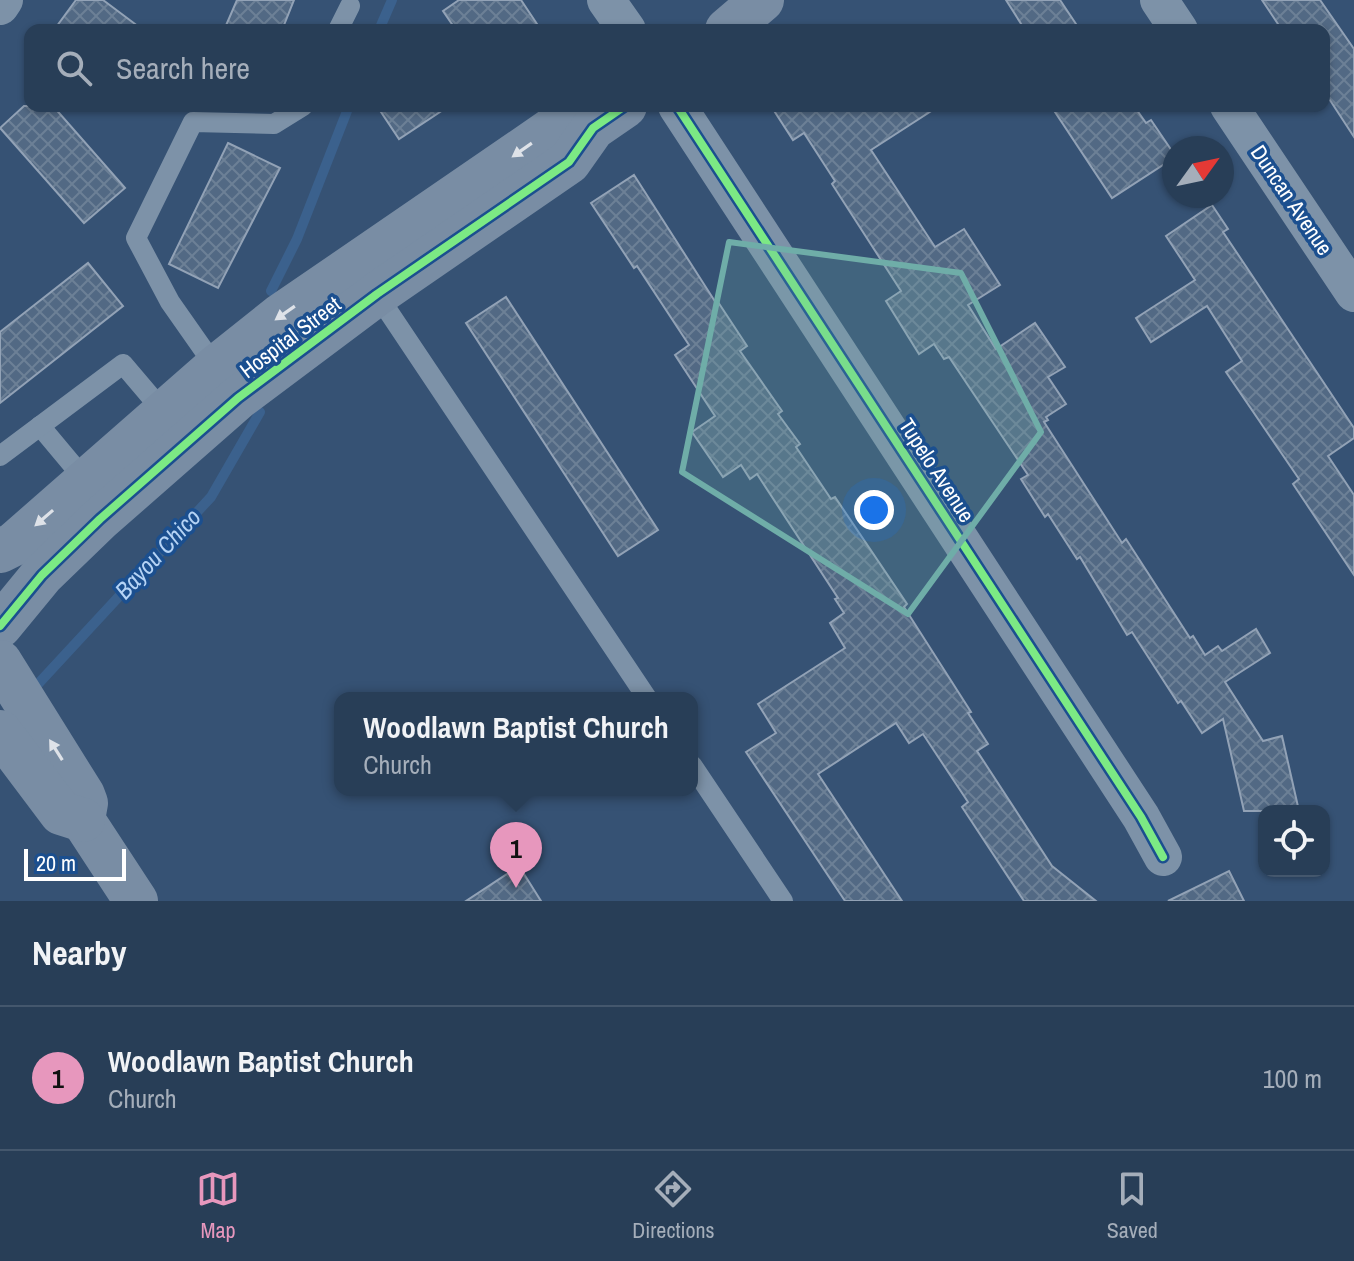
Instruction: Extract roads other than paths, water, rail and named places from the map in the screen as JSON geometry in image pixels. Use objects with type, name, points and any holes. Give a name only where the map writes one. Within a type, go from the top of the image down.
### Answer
[{"type":"street","points":[[0,6],[4,0]]},
{"type":"street","points":[[606,0],[623,24]]},
{"type":"street","points":[[734,24],[762,0]]},
{"type":"street","points":[[1159,0],[1175,24]]},
{"type":"street","name":"Tupelo Avenue","points":[[681,112],[1124,791],[1163,857]]},
{"type":"street","name":"Duncan Avenue","points":[[1233,112],[1354,293]]},
{"type":"street","name":"Hospital Street","points":[[0,626],[42,575],[100,519],[176,427],[227,383],[366,279],[569,162],[609,117]]},
{"type":"street","name":"Hospital Street","points":[[0,551],[14,544],[86,481],[176,427]]},
{"type":"street","points":[[0,662],[83,795],[86,803],[83,820]]},
{"type":"street","points":[[0,732],[61,813],[83,820],[136,901]]},
{"type":"lane","points":[[341,24],[350,6]]},
{"type":"lane","points":[[227,383],[170,302],[136,238],[193,122],[274,124],[293,112]]},
{"type":"lane","points":[[366,279],[643,692]]},
{"type":"lane","points":[[0,456],[123,364],[176,427]]},
{"type":"lane","points":[[40,426],[86,481]]},
{"type":"lane","points":[[698,774],[783,901]]},
{"type":"waterway","name":"Bayou Chico","points":[[382,24],[392,0]]},
{"type":"waterway","name":"Bayou Chico","points":[[271,291],[297,239],[347,112]]},
{"type":"waterway","name":"Bayou Chico","points":[[38,684],[211,497],[260,412]]},
{"type":"place","name":"Woodlawn Baptist Church","points":[[516,888]]}]
